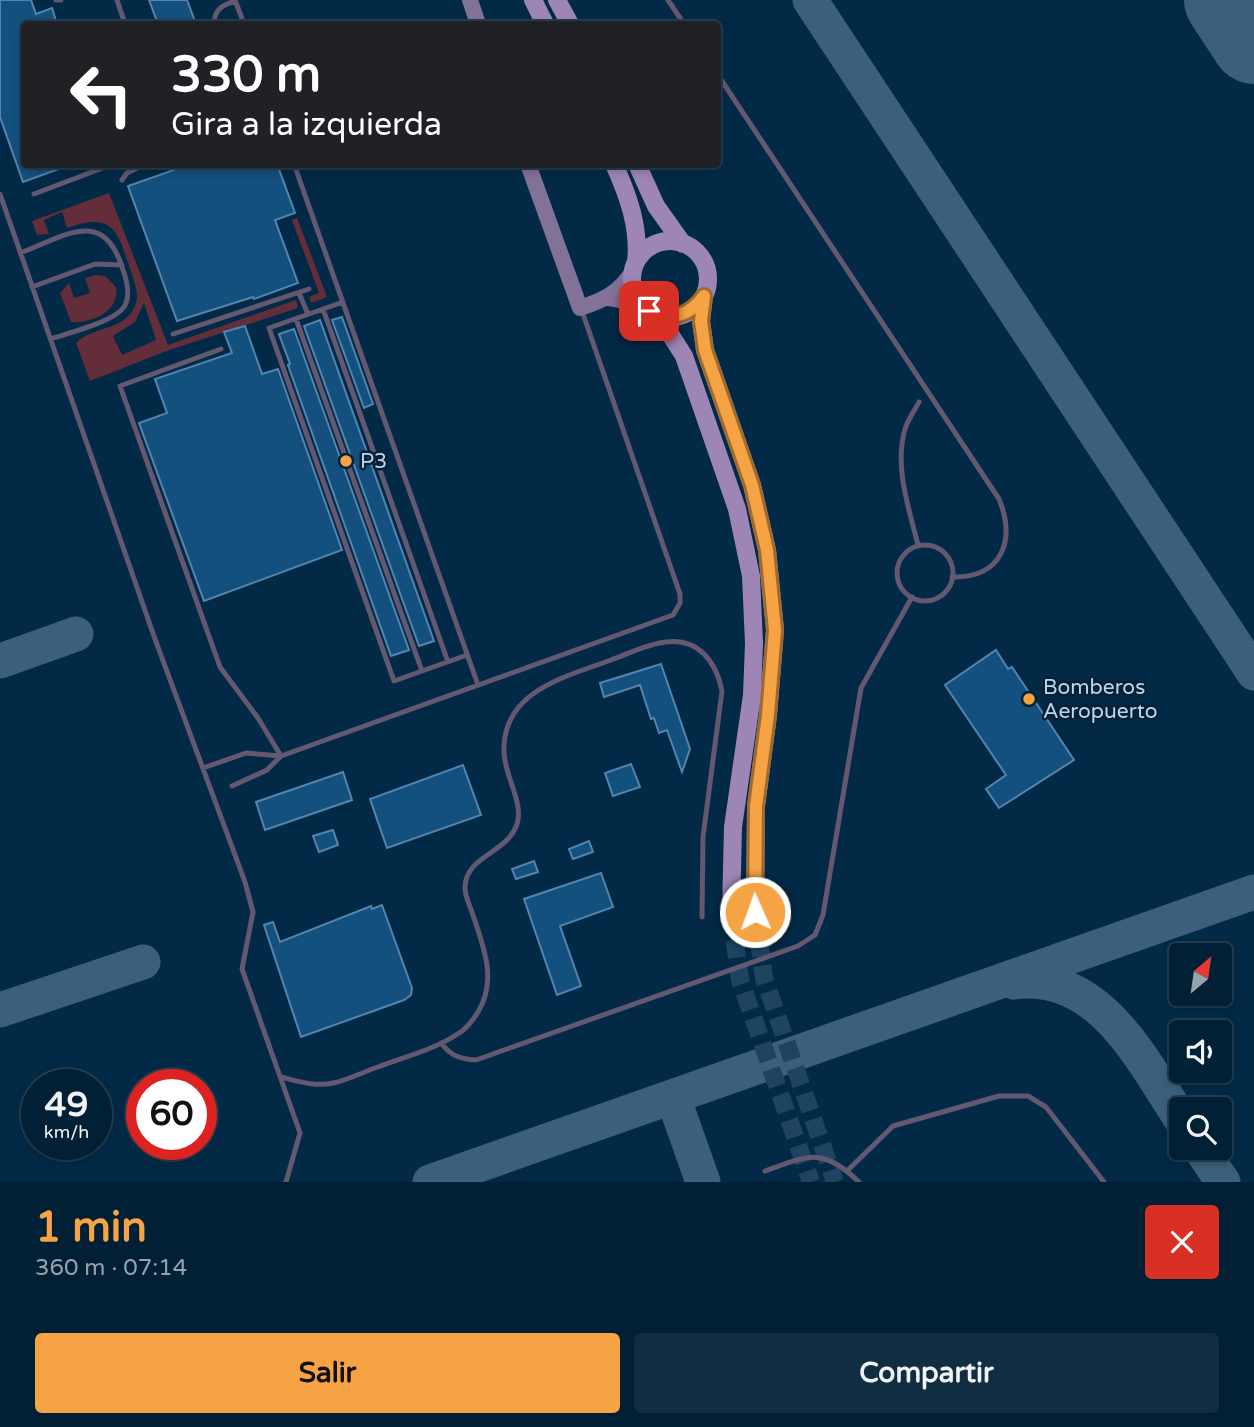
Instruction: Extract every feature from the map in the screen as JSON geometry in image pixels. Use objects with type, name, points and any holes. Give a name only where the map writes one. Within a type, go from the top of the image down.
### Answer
[{"type":"main road","points":[[533,0],[544,21]]},
{"type":"main road","points":[[557,0],[568,21]]},
{"type":"main road","points":[[616,168],[634,215],[638,245],[635,294],[641,304],[658,315],[684,355],[737,509],[751,576],[754,643],[752,695],[733,827],[731,913]]},
{"type":"main road","points":[[639,168],[656,206],[683,244]]},
{"type":"main road","points":[[635,266],[643,253],[662,242],[683,244],[694,250],[707,272],[701,321],[705,350],[752,485],[767,550],[775,630],[768,715],[756,806],[755,912]]},
{"type":"main road","points":[[658,315],[680,316],[698,305],[704,296]]},
{"type":"street","points":[[470,0],[477,21]]},
{"type":"street","points":[[529,168],[580,308],[608,298],[624,285],[635,266]]},
{"type":"street","points":[[608,298],[641,304]]},
{"type":"lane","points":[[117,0],[124,21]]},
{"type":"lane","points":[[214,21],[215,13],[222,5],[235,0],[243,21]]},
{"type":"lane","points":[[668,0],[682,21]]},
{"type":"lane","points":[[721,80],[999,499],[1007,532],[1005,547],[997,561],[968,577],[952,577]]},
{"type":"lane","points":[[34,194],[102,168]]},
{"type":"lane","points":[[122,180],[127,173],[138,168]]},
{"type":"lane","points":[[295,168],[478,685]]},
{"type":"lane","points":[[0,194],[245,882],[253,912],[242,969],[300,1133],[286,1182]]},
{"type":"lane","points":[[20,253],[83,229],[98,231],[113,243],[122,265],[128,286],[124,306],[112,317],[51,339]]},
{"type":"lane","points":[[32,287],[95,264],[122,265]]},
{"type":"lane","points":[[173,334],[309,289]]},
{"type":"lane","points":[[299,293],[308,314]]},
{"type":"lane","points":[[343,303],[269,328],[394,681],[467,655]]},
{"type":"lane","points":[[203,768],[246,753],[281,756],[673,615],[680,603],[662,540],[580,308]]},
{"type":"lane","points":[[323,309],[448,662]]},
{"type":"lane","points":[[296,318],[422,671]]},
{"type":"lane","points":[[221,349],[120,386],[220,667],[258,718],[281,756]]},
{"type":"lane","points":[[918,545],[900,462],[906,426],[919,402]]},
{"type":"lane","points":[[918,545],[928,545],[944,552],[952,568],[952,577],[950,585],[938,597],[929,600],[912,597],[905,592],[897,574],[903,556],[918,545]]},
{"type":"lane","points":[[441,1043],[461,1059],[477,1059],[798,946],[815,935],[823,915],[861,688],[912,597]]},
{"type":"lane","points":[[281,1077],[313,1085],[333,1083],[441,1043],[459,1034],[477,1014],[488,991],[488,959],[464,887],[470,870],[477,862],[504,846],[518,821],[517,804],[506,770],[503,750],[508,727],[522,701],[545,684],[659,642],[680,640],[697,647],[709,658],[719,675],[722,691],[703,837],[702,917]]},
{"type":"lane","points":[[232,786],[267,770],[281,756]]},
{"type":"lane","points":[[848,1171],[893,1126],[999,1096],[1028,1096],[1046,1107],[1104,1182]]},
{"type":"lane","points":[[765,1171],[811,1156],[839,1164],[859,1182]]},
{"type":"shaded area","points":[[109,193],[168,345],[296,300],[298,308],[169,350],[90,381],[76,343],[124,320],[135,306],[136,288],[122,244],[104,223],[82,223],[67,228],[62,212],[44,220],[49,234],[37,235],[32,221]],"holes":[[[144,303],[156,340],[122,355],[113,336],[135,322]]]},
{"type":"shaded area","points":[[297,218],[327,297],[311,303],[309,297],[319,293],[292,220]]},
{"type":"shaded area","points":[[105,276],[116,287],[114,303],[96,318],[71,322],[60,293],[69,283],[74,298],[90,293],[85,278]]},
{"type":"building","points":[[0,0],[31,0],[36,14],[52,8],[56,21],[21,21],[21,168],[62,168],[23,182],[0,117]]},
{"type":"building","points":[[149,0],[187,0],[195,21],[157,21]]},
{"type":"building","points":[[173,168],[278,168],[295,213],[275,220],[298,283],[177,321],[128,186],[174,170]]},
{"type":"building","points":[[342,317],[373,404],[364,408],[332,320]]},
{"type":"building","points":[[320,320],[434,641],[419,646],[304,326]]},
{"type":"building","points":[[245,326],[262,374],[278,369],[342,550],[204,601],[139,423],[167,413],[155,379],[232,353],[224,332]]},
{"type":"building","points":[[294,329],[409,650],[391,656],[288,365],[290,364],[279,334]]},
{"type":"building","points":[[996,650],[1008,669],[1012,667],[1074,760],[999,808],[986,789],[1006,775],[945,685]]},
{"type":"building","points":[[661,664],[690,749],[682,772],[667,730],[659,733],[654,718],[651,719],[640,685],[604,697],[600,683]]},
{"type":"building","points":[[631,764],[640,787],[613,796],[605,773]]},
{"type":"building","points":[[463,765],[481,815],[387,848],[370,799]]},
{"type":"building","points":[[343,772],[352,800],[265,830],[256,802]]},
{"type":"building","points":[[333,830],[338,845],[319,852],[313,836]]},
{"type":"building","points":[[589,841],[593,852],[573,859],[569,849]]},
{"type":"building","points":[[534,861],[538,872],[516,879],[512,869]]},
{"type":"building","points":[[601,873],[613,907],[560,926],[581,986],[557,995],[524,899]]},
{"type":"building","points":[[382,905],[412,988],[411,995],[404,1000],[301,1037],[264,925],[273,922],[280,942],[371,906],[372,909]]},
{"type":"taxiway","points":[[810,0],[1254,673]]},
{"type":"taxiway","points":[[0,661],[76,634]]},
{"type":"taxiway","points":[[430,1182],[1254,892]]},
{"type":"taxiway","points":[[0,1010],[143,962]]},
{"type":"taxiway","points":[[1014,982],[1044,982],[1070,990],[1094,1005],[1115,1024],[1169,1100]]},
{"type":"taxiway","points":[[673,1097],[703,1182]]},
{"type":"taxiway","points":[[1208,1160],[1223,1182]]},
{"type":"runway","points":[[1227,0],[1254,41]]},
{"type":"tunnel","points":[[755,912],[764,978],[835,1182]]},
{"type":"tunnel","points":[[731,913],[740,980],[811,1182]]},
{"type":"place","name":"P3","points":[[346,461]]},
{"type":"place","name":"Bomberos Aeropuerto","points":[[1029,699]]},
{"type":"route","points":[[649,311],[669,317],[680,316],[698,305],[704,296],[701,321],[705,350],[752,485],[767,550],[775,630],[768,715],[756,806],[753,880],[755,912]]}]
